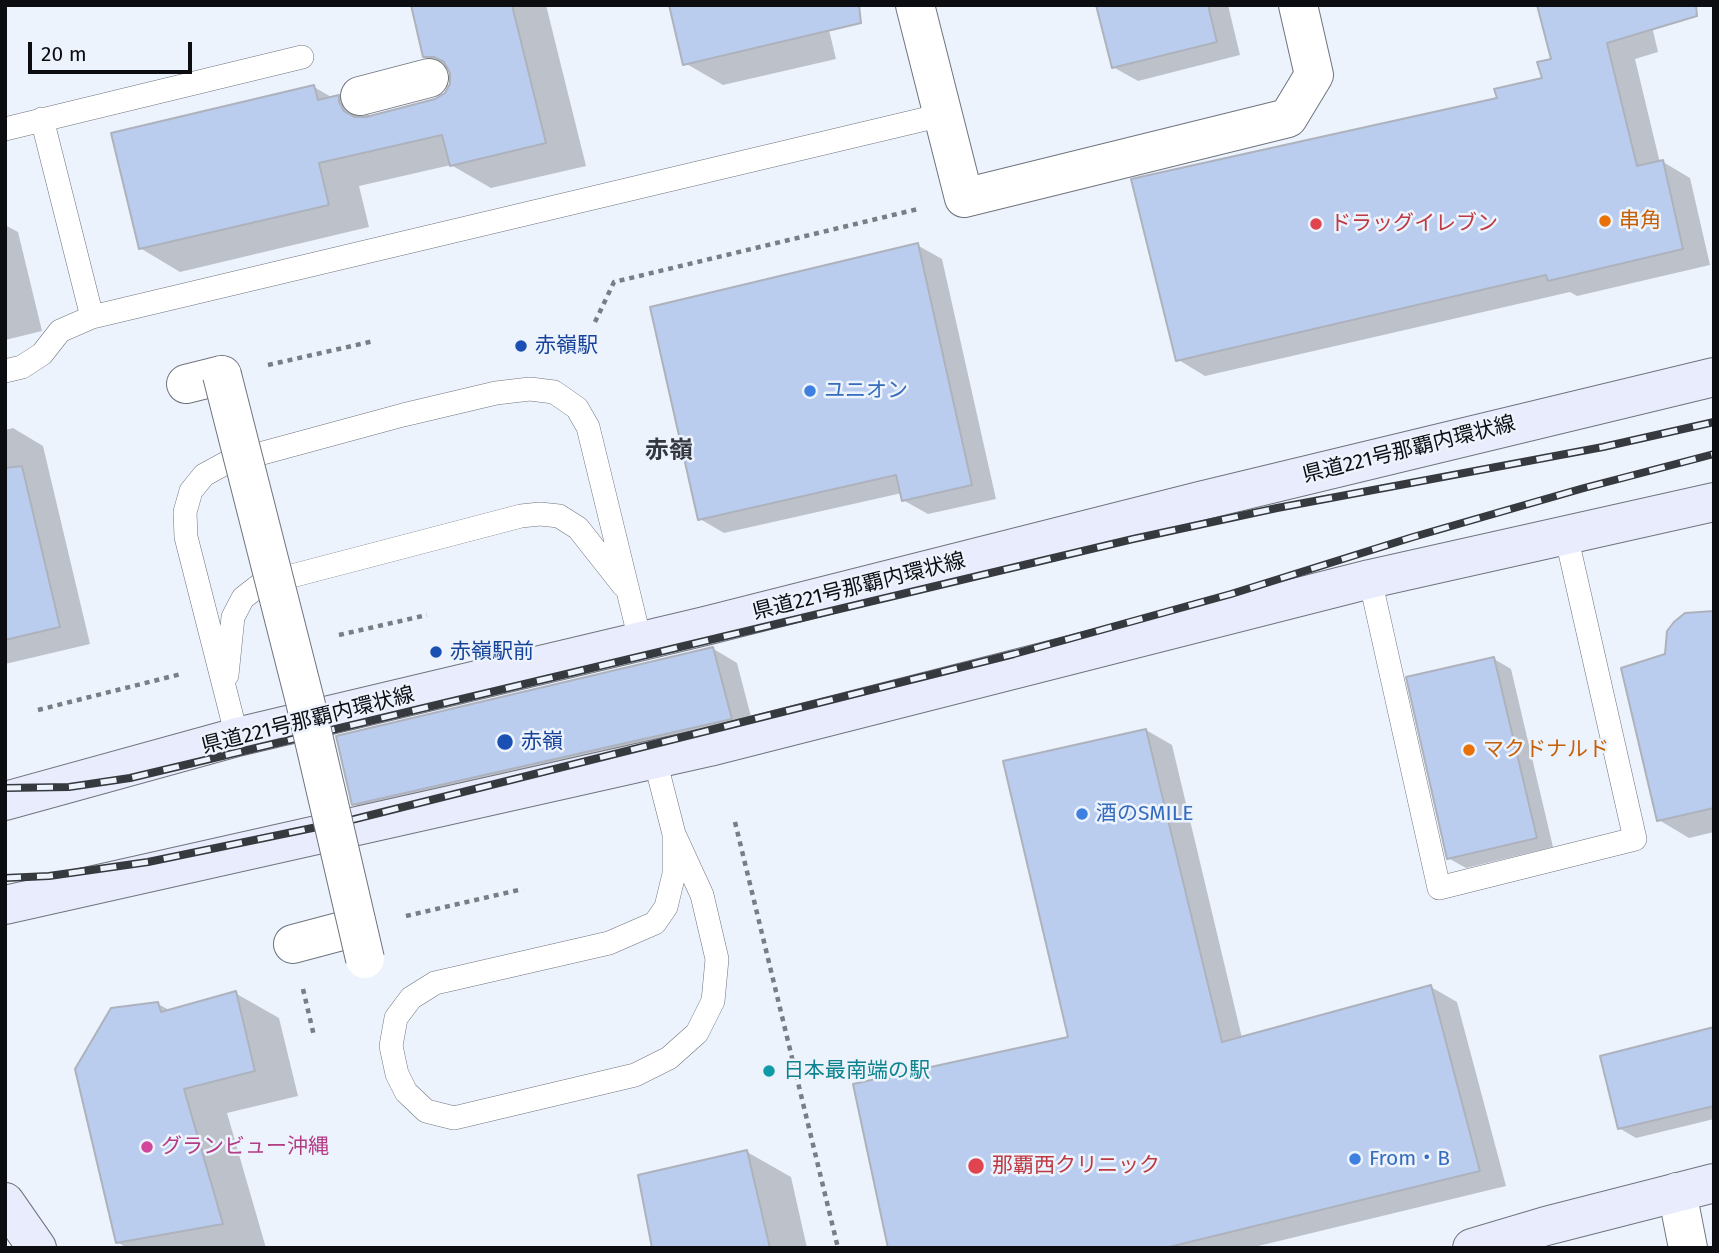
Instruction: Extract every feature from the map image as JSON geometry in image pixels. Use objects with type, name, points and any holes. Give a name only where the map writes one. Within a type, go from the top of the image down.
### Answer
[{"type":"main road","name":"県道221号那覇内環状線","points":[[5,801],[237,737],[1714,377]]},
{"type":"main road","points":[[8,907],[655,760],[1370,579],[1714,502]]},
{"type":"main road","points":[[1472,1248],[1549,1237],[1677,1192],[1714,1184]]},
{"type":"main road","points":[[5,1202],[37,1248]]},
{"type":"street","points":[[915,5],[964,198],[1288,118],[1314,75],[1298,5]]},
{"type":"street","points":[[360,96],[429,78]]},
{"type":"street","points":[[186,384],[222,375],[361,943],[293,943]]},
{"type":"street","points":[[1677,1192],[1688,1248]]},
{"type":"lane","points":[[5,129],[302,57]]},
{"type":"lane","points":[[5,371],[22,367],[42,354],[61,331],[92,317],[942,115]]},
{"type":"lane","points":[[42,119],[92,317]]},
{"type":"lane","points":[[237,737],[186,537],[185,512],[191,491],[204,475],[226,463],[403,415],[496,393],[530,389],[554,393],[577,408],[588,427],[640,640]]},
{"type":"lane","points":[[225,692],[233,617],[243,598],[261,584],[521,516],[559,516],[578,528],[628,591]]},
{"type":"lane","points":[[1370,579],[1439,888],[1635,839],[1566,536]]},
{"type":"lane","points":[[655,760],[674,834],[702,895],[717,959],[713,1001],[696,1033],[668,1058],[635,1075],[454,1118],[426,1111],[406,1092],[397,1074],[391,1046],[396,1018],[411,998],[435,983],[609,943],[655,923],[666,907],[674,874],[674,834]]},
{"type":"path","points":[[595,322],[614,282],[964,198]]},
{"type":"path","points":[[222,375],[374,341]]},
{"type":"path","points":[[290,646],[427,615]]},
{"type":"path","points":[[38,710],[184,673]]},
{"type":"path","points":[[735,822],[838,1248]]},
{"type":"path","points":[[361,943],[523,889]]},
{"type":"building","points":[[411,5],[512,5],[546,143],[450,166],[442,135],[319,163],[329,205],[139,249],[111,133],[314,85],[318,100],[339,95],[344,111],[355,117],[366,117],[435,99],[445,93],[450,84],[450,73],[444,62],[434,57],[423,57]]},
{"type":"building","points":[[669,5],[859,5],[861,23],[683,65]]},
{"type":"building","points":[[1096,5],[1208,5],[1217,42],[1112,68]]},
{"type":"building","name":"ドラッグイレブン","points":[[1537,5],[1696,5],[1697,16],[1607,43],[1637,166],[1663,160],[1683,249],[1548,281],[1546,275],[1176,361],[1131,179],[1497,98],[1494,89],[1542,78],[1537,62],[1551,59]]},
{"type":"building","name":"ユニオン","points":[[918,243],[972,485],[902,501],[896,475],[698,520],[650,307]]},
{"type":"building","points":[[22,466],[60,627],[5,640],[5,468]]},
{"type":"building","points":[[1714,611],[1714,808],[1657,821],[1621,668],[1665,654],[1667,631],[1685,613]]},
{"type":"building","points":[[713,647],[732,719],[352,805],[336,736]]},
{"type":"building","points":[[1494,657],[1537,838],[1447,859],[1406,677]]},
{"type":"building","points":[[1146,729],[1222,1042],[1431,985],[1480,1171],[1165,1248],[888,1248],[853,1084],[1068,1037],[1003,761]]},
{"type":"building","name":"グランビュー沖縄","points":[[236,991],[255,1071],[184,1089],[223,1224],[116,1243],[75,1069],[111,1008],[158,1002],[161,1012]]},
{"type":"building","points":[[1714,1027],[1714,1106],[1618,1129],[1600,1056]]},
{"type":"building","points":[[747,1150],[770,1248],[652,1248],[638,1175]]},
{"type":"railway","points":[[5,788],[69,787],[130,778],[1133,539],[1277,508],[1603,447],[1714,422]]},
{"type":"railway","points":[[5,878],[49,876],[148,862],[351,820],[1014,654],[1231,594],[1413,537],[1584,488],[1714,454]]},
{"type":"place","name":"串角","points":[[1605,221]]},
{"type":"place","name":"ドラッグイレブン","points":[[1316,224]]},
{"type":"place","name":"赤嶺駅","points":[[521,346]]},
{"type":"place","name":"ユニオン","points":[[810,391]]},
{"type":"place","name":"赤嶺駅前","points":[[436,652]]},
{"type":"place","name":"赤嶺","points":[[505,742]]},
{"type":"place","name":"マクドナルド","points":[[1469,750]]},
{"type":"place","name":"酒のSMILE","points":[[1082,814]]},
{"type":"place","name":"日本最南端の駅","points":[[769,1071]]},
{"type":"place","name":"グランビュー沖縄","points":[[147,1147]]},
{"type":"place","name":"From・B","points":[[1355,1159]]},
{"type":"place","name":"那覇西クリニック","points":[[976,1166]]},
{"type":"district","name":"赤嶺","points":[[669,451]]}]
